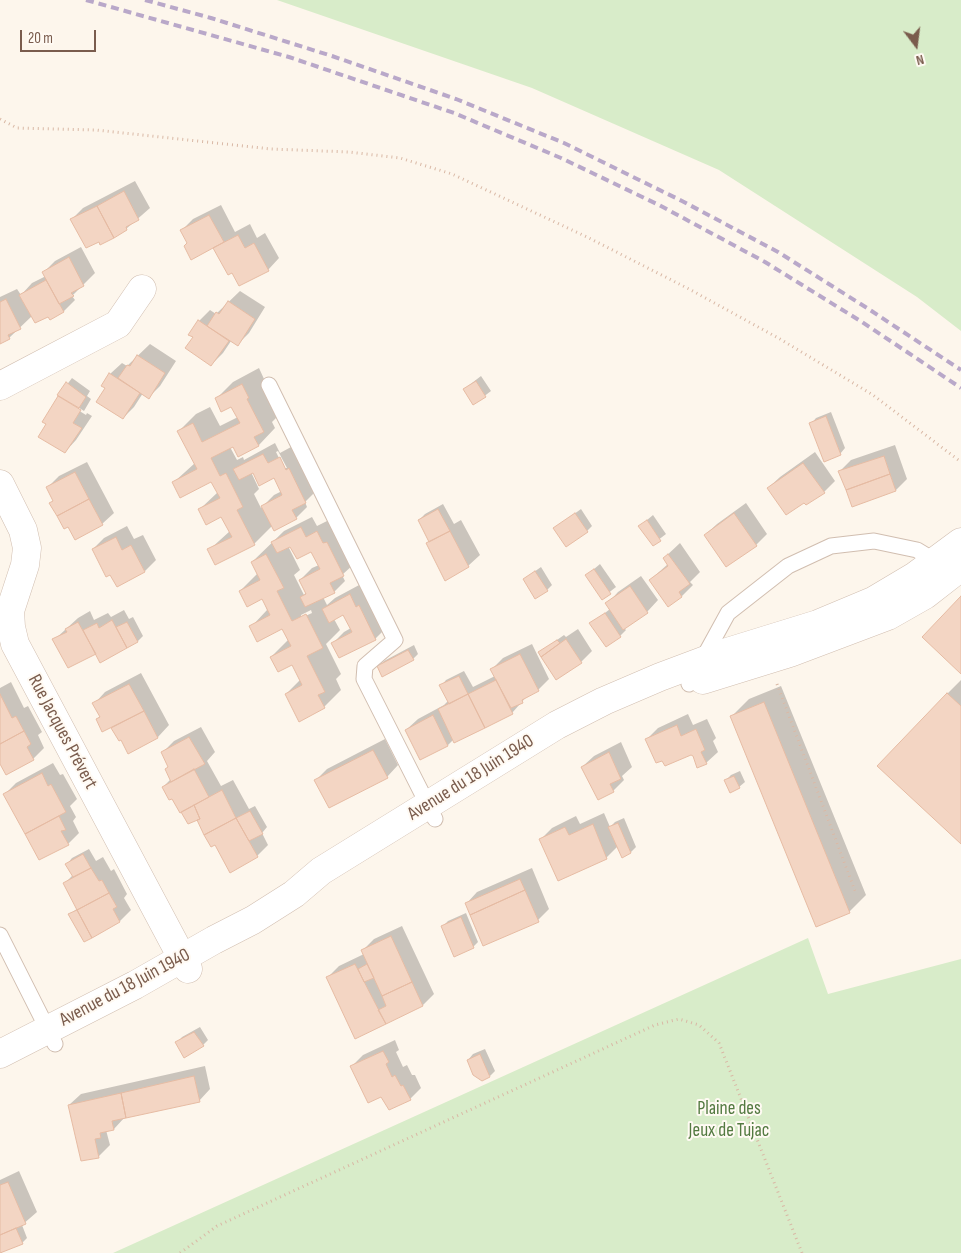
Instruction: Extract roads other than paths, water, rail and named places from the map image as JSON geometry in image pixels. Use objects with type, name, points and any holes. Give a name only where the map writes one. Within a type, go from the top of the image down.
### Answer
[{"type":"street","points":[[0,386],[118,324],[142,289]]},
{"type":"street","name":"Rue Jacques Prévert","points":[[0,484],[23,530],[26,548],[24,565],[10,611],[10,627],[15,644],[185,963]]},
{"type":"street","name":"Avenue du 18 Juin 1940","points":[[695,673],[768,660],[790,654],[888,616],[925,595],[951,567],[961,542]]},
{"type":"street","name":"Avenue du 18 Juin 1940","points":[[0,1054],[51,1037],[123,1008],[185,963],[251,936],[432,811],[695,673],[818,624],[872,600],[915,576],[951,567]]},
{"type":"street","name":"Avenue du 18 Juin 1940","points":[[0,1073],[51,1037]]},
{"type":"lane","points":[[269,385],[395,640],[365,666],[364,679],[432,811]]},
{"type":"lane","points":[[695,673],[728,613],[788,566],[831,546],[874,542],[917,550],[951,567]]},
{"type":"lane","points":[[0,934],[51,1037]]},
{"type":"railway","points":[[86,0],[289,57],[454,113],[561,158],[659,205],[765,262],[862,322],[961,388]]},
{"type":"railway","points":[[145,0],[211,18],[332,56],[456,99],[564,143],[682,201],[778,252],[961,370]]},
{"type":"park label","name":"Plaine des Jeux de Tujac","points":[[729,1120]]}]
